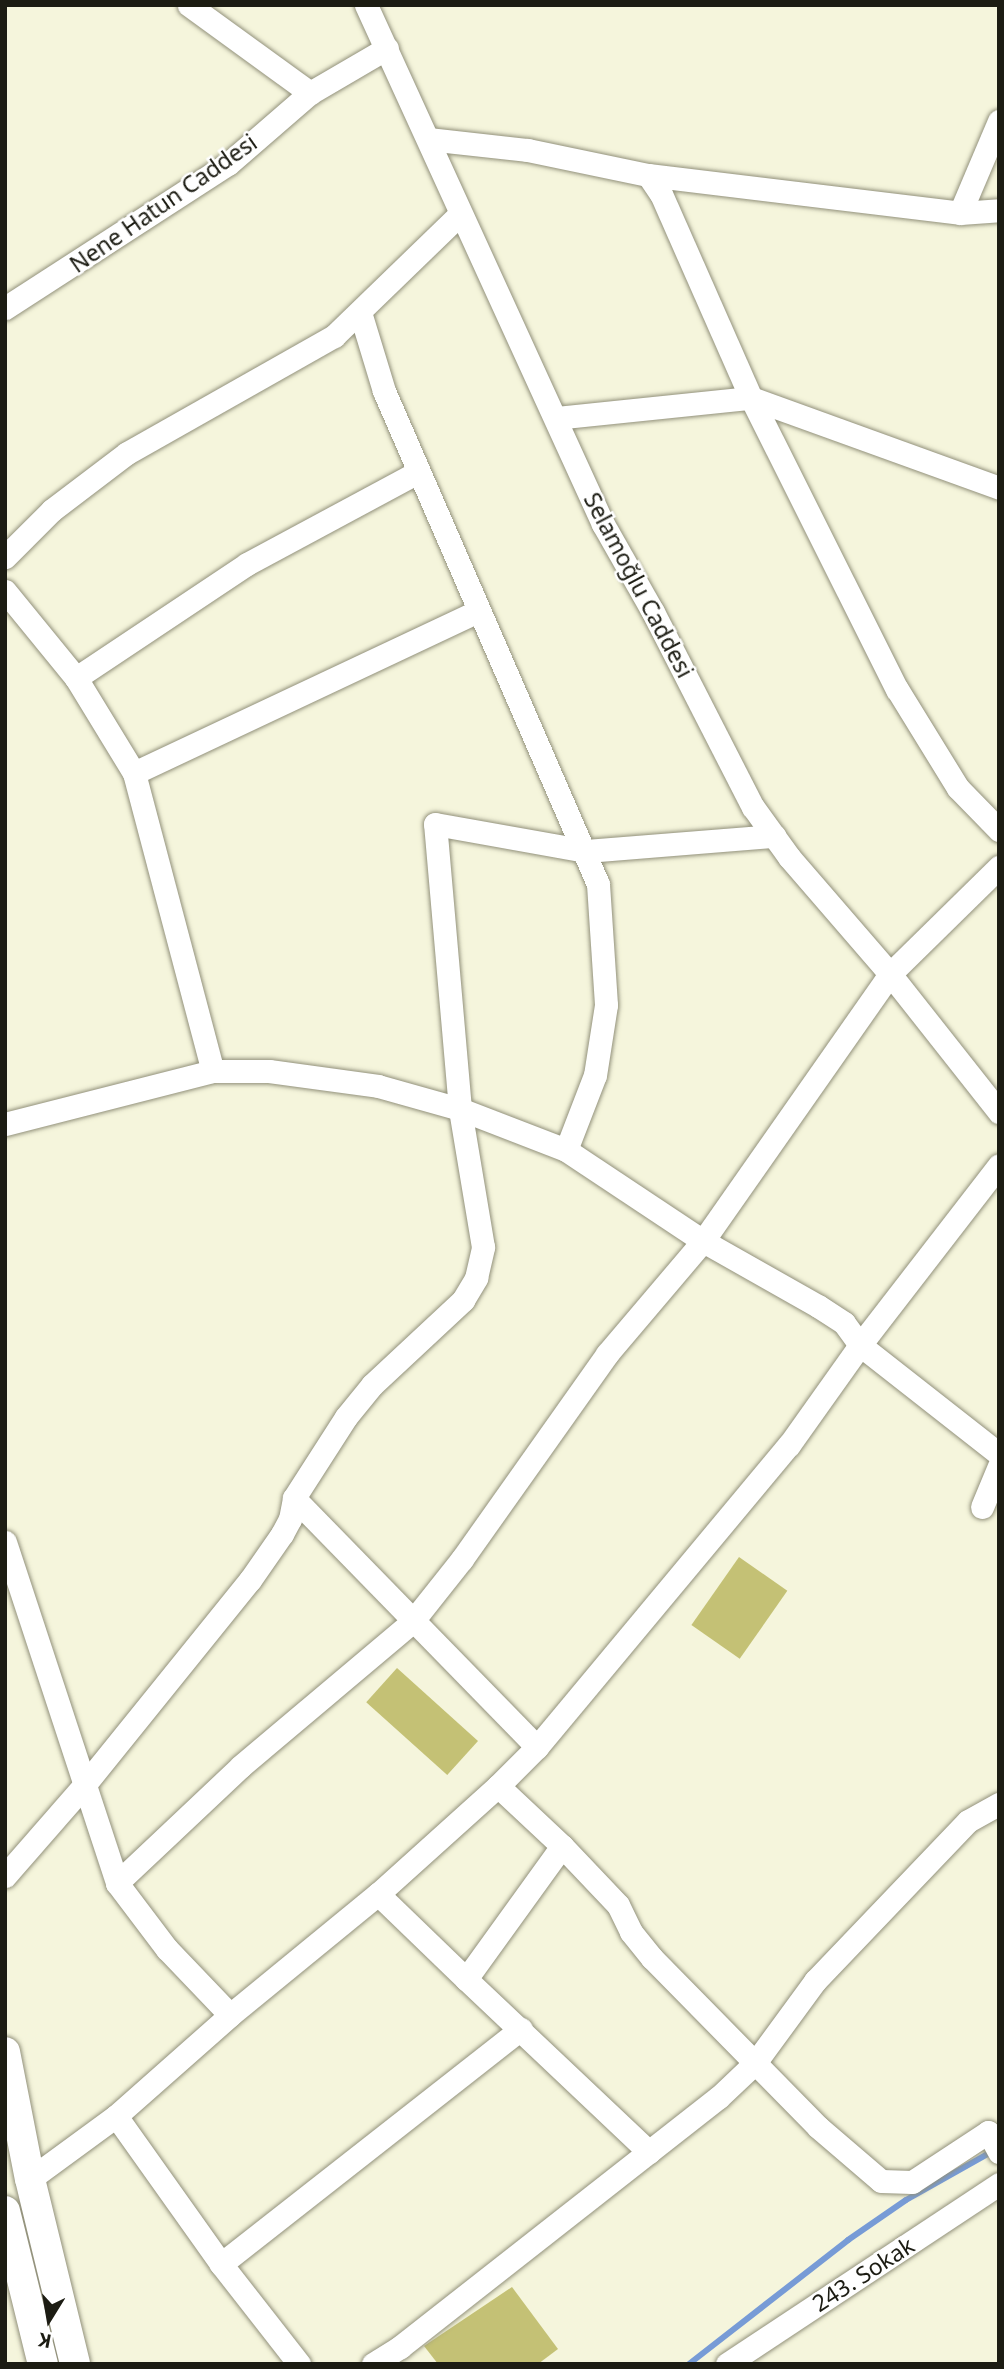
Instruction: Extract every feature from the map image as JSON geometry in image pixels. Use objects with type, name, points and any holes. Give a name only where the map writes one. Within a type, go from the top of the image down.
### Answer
[{"type":"main road","points":[[5,2052],[30,2179],[75,2364]]},
{"type":"main road","points":[[5,2211],[43,2364]]},
{"type":"street","points":[[189,5],[310,93]]},
{"type":"street","name":"Selamoğlu Caddesi","points":[[366,5],[428,139],[459,215],[556,418],[603,524],[653,612],[754,807],[774,836],[890,974],[999,1112]]},
{"type":"street","name":"Nene Hatun Caddesi","points":[[5,308],[228,164],[310,93],[387,48]]},
{"type":"street","points":[[960,213],[999,121]]},
{"type":"street","points":[[428,139],[528,150],[648,175],[960,213],[999,210]]},
{"type":"street","points":[[648,175],[661,194],[751,398],[897,689],[958,788],[999,830]]},
{"type":"street","points":[[5,557],[52,510],[127,453],[334,336],[459,215]]},
{"type":"street","points":[[360,312],[384,391],[478,611],[586,851],[598,884],[607,1005],[595,1075],[566,1150]]},
{"type":"street","points":[[556,418],[751,398],[999,488]]},
{"type":"street","points":[[76,678],[247,564],[418,472]]},
{"type":"street","points":[[5,591],[76,678],[134,773],[213,1071]]},
{"type":"street","points":[[134,773],[478,611]]},
{"type":"street","points":[[5,1876],[86,1783],[250,1580],[282,1534],[290,1519],[294,1498],[346,1417],[372,1385],[463,1300],[476,1278],[483,1247],[460,1109],[435,824],[586,851],[774,836]]},
{"type":"street","points":[[117,1883],[241,1766],[412,1622],[462,1559],[607,1354],[703,1241],[890,974],[999,867]]},
{"type":"street","points":[[5,1124],[213,1071],[269,1071],[378,1086],[460,1109],[566,1150],[703,1241],[835,1317],[844,1323],[860,1345],[999,1454]]},
{"type":"street","points":[[30,2179],[116,2116],[230,2015],[378,1894],[498,1786],[537,1747],[789,1445],[860,1345],[999,1165]]},
{"type":"street","points":[[982,1507],[999,1466]]},
{"type":"street","points":[[294,1498],[412,1622],[537,1747]]},
{"type":"street","points":[[5,1542],[117,1883],[167,1949],[230,2015]]},
{"type":"street","points":[[498,1786],[562,1846],[618,1905],[631,1932],[652,1958],[856,2162],[881,2181],[912,2182],[993,2142]]},
{"type":"street","points":[[373,2364],[400,2347],[718,2098],[755,2063],[816,1980],[968,1821],[999,1804]]},
{"type":"street","points":[[466,1979],[562,1846]]},
{"type":"street","points":[[378,1894],[649,2152]]},
{"type":"street","points":[[220,2264],[521,2029]]},
{"type":"street","points":[[116,2116],[220,2264],[299,2364]]},
{"type":"street","name":"243. Sokak","points":[[727,2364],[999,2184]]},
{"type":"building","points":[[739,1557],[787,1591],[740,1659],[691,1625]]},
{"type":"building","points":[[397,1668],[478,1741],[447,1775],[366,1702]]},
{"type":"building","points":[[512,2287],[558,2349],[538,2364],[438,2364],[424,2346]]},
{"type":"waterway","points":[[689,2364],[848,2240],[906,2200],[993,2151]]}]
